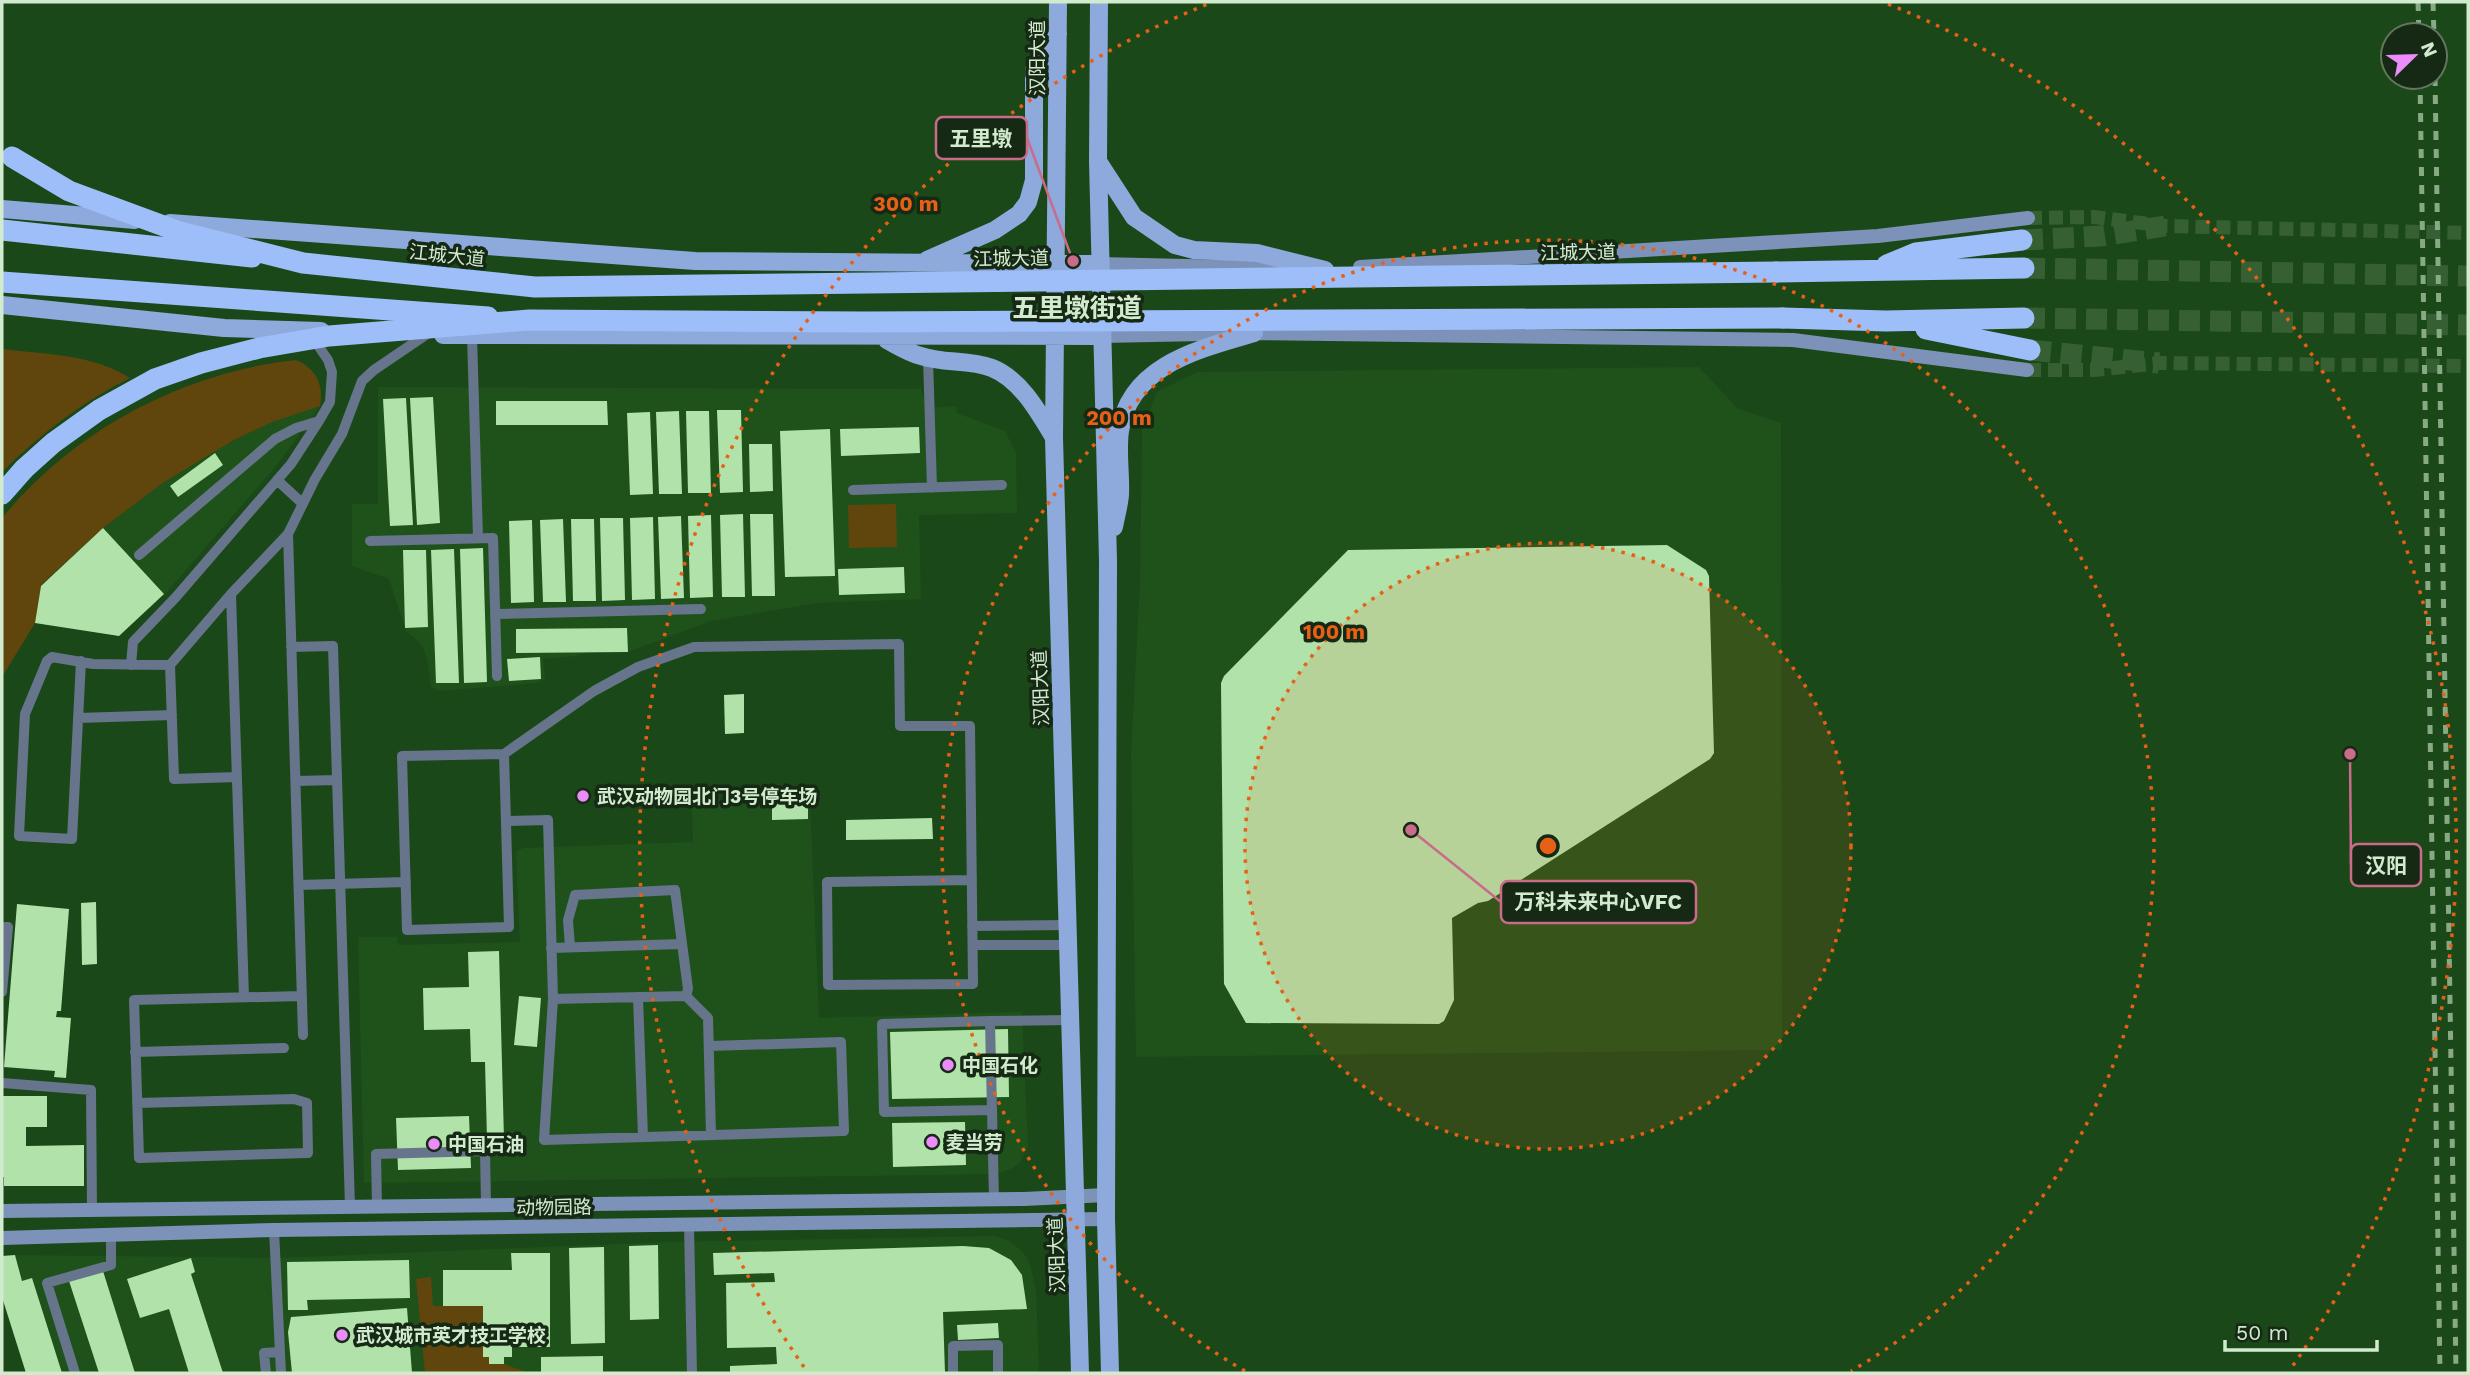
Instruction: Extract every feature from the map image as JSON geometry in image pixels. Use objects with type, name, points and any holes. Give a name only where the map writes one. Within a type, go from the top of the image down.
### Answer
[{"type":"highway","points":[[2,150],[69,191],[120,212],[180,232],[303,263]]},
{"type":"highway","name":"江城大道","points":[[2,230],[535,287],[2024,268]]},
{"type":"highway","points":[[1875,270],[1916,253],[2022,240]]},
{"type":"highway","points":[[2,282],[529,320],[866,322],[1783,318],[1886,321],[2024,318]]},
{"type":"highway","points":[[2,494],[24,469],[53,443],[99,411],[155,379],[201,363],[259,348],[329,336],[529,320]]},
{"type":"highway","points":[[1886,321],[2028,360]]},
{"type":"main road","name":"汉阳大道","points":[[1058,2],[1054,438],[1080,1373]]},
{"type":"main road","points":[[1100,2],[1098,162],[1108,561],[1106,1219],[1110,1373]]},
{"type":"main road","points":[[920,263],[995,230],[1019,214],[1028,202],[1034,180],[1034,70],[1058,34]]},
{"type":"main road","points":[[1098,162],[1134,216],[1175,244],[1194,250],[1257,253],[1325,270]]},
{"type":"main road","points":[[2,209],[695,261],[1100,264]]},
{"type":"main road","points":[[2,305],[224,328],[472,336],[1101,336]]},
{"type":"main road","points":[[1108,561],[1120,496],[1120,433],[1124,411],[1138,389],[1153,374],[1178,357],[1254,334]]},
{"type":"main road","points":[[880,337],[928,358],[977,363],[994,368],[1007,377],[1034,405],[1054,438]]},
{"type":"street","name":"江城大道","points":[[1100,264],[1325,270],[1878,236],[2028,218]]},
{"type":"street","points":[[1101,336],[1254,334],[1793,340],[2028,360]]},
{"type":"street","name":"动物园路","points":[[2,1211],[994,1200],[1106,1195]]},
{"type":"street","name":"动物园路","points":[[2,1238],[274,1230],[1106,1219]]},
{"type":"lane","points":[[131,665],[134,642],[291,464],[330,402],[332,372],[320,346],[306,331]]},
{"type":"lane","points":[[237,777],[174,779],[170,665],[231,594],[288,534],[302,503],[342,434],[362,381],[427,334]]},
{"type":"lane","points":[[472,336],[478,538]]},
{"type":"lane","points":[[928,358],[932,488]]},
{"type":"lane","points":[[139,555],[275,439],[296,428],[319,421]]},
{"type":"lane","points":[[277,480],[302,503]]},
{"type":"lane","points":[[853,490],[1002,485]]},
{"type":"lane","points":[[288,534],[303,1035]]},
{"type":"lane","points":[[370,541],[493,538],[497,676]]},
{"type":"lane","points":[[231,594],[244,997]]},
{"type":"lane","points":[[495,614],[701,609]]},
{"type":"lane","points":[[504,754],[509,927],[407,930],[402,756],[504,754],[594,691],[638,667],[694,647],[899,644],[900,726],[970,726],[972,880],[972,945],[973,984],[828,985],[827,881],[972,880]]},
{"type":"lane","points":[[291,647],[333,646],[350,1207]]},
{"type":"lane","points":[[80,661],[72,839],[19,836],[25,714],[47,661],[52,657],[80,661],[93,664],[170,665]]},
{"type":"lane","points":[[78,718],[172,715]]},
{"type":"lane","points":[[296,781],[337,780]]},
{"type":"lane","points":[[506,821],[548,820],[553,999],[544,1140],[844,1131],[841,1042],[709,1046]]},
{"type":"lane","points":[[299,885],[406,882]]},
{"type":"lane","points":[[570,947],[568,920],[575,895],[675,890],[688,989],[686,996]]},
{"type":"lane","points":[[972,926],[1068,925]]},
{"type":"lane","points":[[2,927],[8,928],[2,992]]},
{"type":"lane","points":[[551,948],[682,944]]},
{"type":"lane","points":[[972,945],[1068,944]]},
{"type":"lane","points":[[137,1103],[294,1099],[307,1103],[308,1153],[139,1158],[135,1052],[134,1000],[302,996]]},
{"type":"lane","points":[[553,999],[686,996],[708,1018],[711,1135]]},
{"type":"lane","points":[[638,997],[643,1137]]},
{"type":"lane","points":[[992,1110],[884,1112],[882,1024],[1070,1020]]},
{"type":"lane","points":[[990,1021],[994,1200]]},
{"type":"lane","points":[[135,1052],[284,1048]]},
{"type":"lane","points":[[2,1083],[91,1090],[92,1210]]},
{"type":"lane","points":[[377,1207],[376,1154],[485,1151],[486,1205]]},
{"type":"lane","points":[[689,1225],[692,1373]]},
{"type":"lane","points":[[274,1230],[281,1373]]},
{"type":"lane","points":[[75,1373],[47,1283],[111,1265],[111,1234]]},
{"type":"lane","points":[[953,1373],[953,1346],[998,1345],[998,1373]]},
{"type":"lane","points":[[266,1373],[264,1353],[280,1352]]},
{"type":"shaded area","points":[[2,349],[84,359],[130,378],[95,397],[62,420],[2,472]]},
{"type":"shaded area","points":[[296,360],[309,368],[317,378],[321,391],[320,406],[272,422],[234,440],[164,482],[103,528],[41,585],[35,623],[2,677],[2,518],[31,486],[97,432],[134,410],[213,377]]},
{"type":"shaded area","points":[[1699,367],[1738,409],[1781,423],[1782,1050],[1136,1057],[1131,754],[1140,583],[1142,429],[1157,392],[1197,372]]},
{"type":"shaded area","points":[[378,387],[921,389],[927,408],[956,406],[957,413],[1005,431],[1016,453],[1017,513],[919,515],[921,599],[817,603],[711,621],[628,652],[588,652],[576,656],[543,659],[545,679],[537,683],[439,691],[431,687],[423,648],[406,631],[389,579],[352,566],[352,504],[378,504]]},
{"type":"shaded area","points":[[320,406],[277,465],[165,594],[119,636],[35,623],[41,586],[103,528],[164,482],[234,440],[271,422]]},
{"type":"shaded area","points":[[896,504],[897,547],[849,548],[848,505]]},
{"type":"shaded area","points":[[810,801],[819,1018],[1022,1012],[1028,1147],[1020,1162],[1013,1168],[995,1174],[364,1183],[358,937],[397,937],[398,945],[520,942],[518,850],[693,842],[692,805]]},
{"type":"shaded area","name":"武汉城市英才技工学校","points":[[995,1236],[1018,1248],[1030,1265],[1036,1290],[1039,1373],[26,1373],[2,1297],[2,1288],[22,1281],[15,1255],[275,1258],[667,1242]]},
{"type":"shaded area","points":[[431,1277],[433,1306],[483,1306],[483,1357],[489,1357],[489,1364],[504,1364],[529,1373],[425,1373],[416,1279]]},
{"type":"building","points":[[433,397],[440,523],[417,525],[410,398]]},
{"type":"building","points":[[406,398],[413,525],[390,526],[383,399]]},
{"type":"building","points":[[496,401],[607,401],[608,425],[496,425]]},
{"type":"building","points":[[717,410],[741,410],[743,492],[720,493]]},
{"type":"building","points":[[679,411],[682,494],[659,494],[656,412]]},
{"type":"building","points":[[686,411],[709,411],[711,493],[688,493]]},
{"type":"building","points":[[650,412],[653,494],[630,495],[627,413]]},
{"type":"building","points":[[919,427],[920,453],[841,456],[840,429]]},
{"type":"building","points":[[830,429],[835,576],[785,577],[780,431]]},
{"type":"building","points":[[749,444],[772,444],[773,491],[750,492]]},
{"type":"building","points":[[215,453],[223,465],[178,497],[170,486]]},
{"type":"building","points":[[743,514],[745,597],[722,597],[720,515]]},
{"type":"building","points":[[750,514],[773,514],[775,596],[752,596]]},
{"type":"building","points":[[711,515],[713,597],[690,598],[688,516]]},
{"type":"building","points":[[681,516],[684,598],[661,599],[658,517]]},
{"type":"building","points":[[653,517],[655,599],[632,600],[630,518]]},
{"type":"building","points":[[600,518],[623,518],[625,600],[602,601]]},
{"type":"building","points":[[563,519],[566,602],[543,602],[540,520]]},
{"type":"building","points":[[571,519],[594,519],[596,601],[573,601]]},
{"type":"building","points":[[532,520],[534,602],[511,603],[509,521]]},
{"type":"building","points":[[103,528],[164,594],[119,636],[35,623],[41,586]]},
{"type":"building","points":[[1667,545],[1706,570],[1709,576],[1714,753],[1710,759],[1488,901],[1478,903],[1452,918],[1454,1000],[1444,1021],[1439,1024],[1246,1023],[1224,984],[1221,683],[1224,676],[1348,550]]},
{"type":"building","points":[[483,548],[487,682],[464,683],[460,549]]},
{"type":"building","points":[[454,549],[459,683],[436,683],[431,550]]},
{"type":"building","points":[[403,550],[426,550],[428,627],[405,628]]},
{"type":"building","points":[[904,567],[905,593],[839,595],[838,569]]},
{"type":"building","points":[[627,628],[628,652],[516,653],[516,629]]},
{"type":"building","points":[[540,657],[541,679],[509,681],[507,659]]},
{"type":"building","points":[[744,694],[744,733],[725,734],[724,695]]},
{"type":"building","points":[[808,801],[808,819],[772,820],[772,802]]},
{"type":"building","points":[[932,818],[933,839],[846,840],[846,820]]},
{"type":"building","points":[[96,902],[97,964],[82,965],[81,903]]},
{"type":"building","points":[[17,904],[69,909],[61,1011],[57,1011],[56,1017],[71,1018],[66,1078],[54,1077],[55,1071],[4,1067]]},
{"type":"building","points":[[499,951],[504,1139],[487,1139],[485,1062],[471,1062],[470,1029],[424,1030],[423,988],[469,987],[468,952]]},
{"type":"building","points":[[519,996],[541,998],[537,1047],[514,1045]]},
{"type":"building","points":[[1008,1029],[1009,1097],[892,1099],[890,1032]]},
{"type":"building","points":[[2,1096],[47,1096],[47,1127],[26,1127],[26,1146],[84,1145],[84,1186],[4,1186]]},
{"type":"building","points":[[469,1116],[471,1168],[398,1170],[396,1118]]},
{"type":"building","points":[[965,1122],[966,1165],[893,1167],[892,1123]]},
{"type":"building","points":[[658,1245],[659,1319],[630,1320],[629,1246]]},
{"type":"building","points":[[963,1246],[989,1248],[1011,1260],[1022,1275],[1027,1309],[943,1312],[945,1373],[730,1373],[730,1366],[777,1364],[776,1347],[727,1348],[726,1283],[775,1282],[774,1273],[714,1275],[713,1253]]},
{"type":"building","points":[[604,1247],[605,1343],[571,1344],[569,1248]]},
{"type":"building","points":[[511,1253],[550,1253],[550,1347],[512,1347],[512,1357],[504,1357],[504,1364],[489,1364],[489,1357],[483,1357],[483,1306],[443,1306],[443,1270],[512,1270]]},
{"type":"building","points":[[15,1255],[22,1281],[32,1278],[62,1373],[26,1373],[2,1297],[2,1256]]},
{"type":"building","points":[[191,1258],[195,1272],[191,1274],[223,1373],[189,1373],[169,1309],[140,1318],[127,1279]]},
{"type":"building","points":[[409,1260],[410,1298],[307,1300],[308,1310],[288,1310],[287,1262]]},
{"type":"building","points":[[103,1271],[135,1373],[99,1373],[69,1281]]},
{"type":"building","points":[[407,1308],[412,1373],[292,1373],[288,1332],[291,1317]]},
{"type":"building","points":[[998,1323],[999,1338],[958,1340],[957,1325]]},
{"type":"building","points":[[603,1356],[603,1373],[541,1373],[541,1357]]},
{"type":"tunnel","points":[[2028,218],[2094,217],[2165,226],[2468,233]]},
{"type":"tunnel","points":[[2022,240],[2101,236],[2165,226]]},
{"type":"tunnel","points":[[2024,268],[2468,276]]},
{"type":"tunnel","points":[[2024,318],[2468,325]]},
{"type":"tunnel","points":[[2030,350],[2159,363]]},
{"type":"tunnel","points":[[2027,370],[2094,370],[2159,363],[2468,366]]},
{"type":"railway","points":[[2418,2],[2419,21]]},
{"type":"railway","points":[[2433,2],[2434,21]]},
{"type":"railway","points":[[2420,91],[2440,1373]]},
{"type":"railway","points":[[2435,91],[2456,1373]]},
{"type":"place","name":"五里墩","points":[[1073,261]]},
{"type":"place","name":"汉阳","points":[[2350,754]]},
{"type":"place","name":"武汉动物园北门3号停车场","points":[[583,796]]},
{"type":"place","name":"万科未来中心VFC","points":[[1411,830]]},
{"type":"place","name":"中国石化","points":[[948,1065]]},
{"type":"place","name":"麦当劳","points":[[932,1142]]},
{"type":"place","name":"中国石油","points":[[434,1144]]},
{"type":"place","name":"武汉城市英才技工学校","points":[[342,1335]]},
{"type":"district","name":"五里墩街道","points":[[1077,308]]}]
